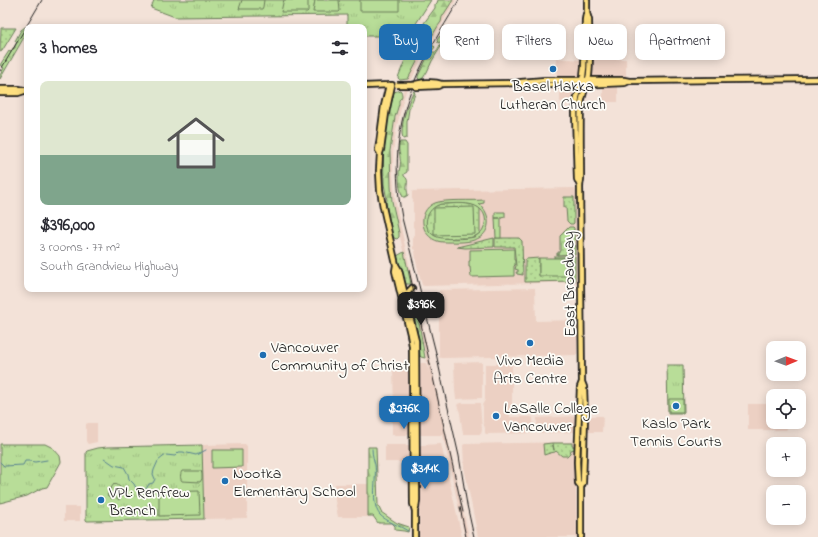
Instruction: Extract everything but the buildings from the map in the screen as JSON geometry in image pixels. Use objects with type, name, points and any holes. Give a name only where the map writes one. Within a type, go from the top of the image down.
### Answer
[{"type":"main road","name":"East Broadway","points":[[581,537],[580,487],[583,483],[585,416],[584,388],[582,382],[580,186],[577,179],[575,113],[577,97],[584,82],[585,20],[587,13],[586,0]]},
{"type":"main road","points":[[367,86],[438,86],[442,84],[516,83],[521,85],[534,85],[624,80],[629,82],[818,79]]},
{"type":"main road","points":[[393,85],[386,113],[379,171],[383,207],[396,265],[399,270],[416,341],[417,500],[415,510],[415,537]]},
{"type":"main road","points":[[0,89],[24,90]]},
{"type":"main road","points":[[0,93],[24,92]]},
{"type":"main road","points":[[396,265],[395,271],[412,346],[413,504],[415,510]]},
{"type":"main road","points":[[408,307],[408,293],[412,288]]},
{"type":"shaded area","points":[[451,0],[456,0],[442,24],[440,24],[440,27],[432,41],[432,32]]},
{"type":"shaded area","points":[[566,59],[582,60],[580,77],[557,78],[556,60],[566,60]]},
{"type":"shaded area","points":[[417,60],[421,60],[406,91],[396,130],[393,153],[395,199],[469,537],[465,537],[443,435],[421,435],[419,433],[419,364],[426,363],[429,373],[395,215],[391,184],[392,141],[395,119],[409,76]]},
{"type":"shaded area","points":[[592,60],[626,60],[626,76],[593,76],[591,74]]},
{"type":"shaded area","points":[[603,86],[618,87],[618,102],[603,102]]},
{"type":"shaded area","points":[[560,87],[575,88],[576,91],[574,101],[560,102]]},
{"type":"shaded area","points":[[575,188],[577,282],[422,285],[415,250],[413,249],[413,191]]},
{"type":"shaded area","points":[[535,288],[536,321],[578,320],[577,355],[439,357],[440,290]]},
{"type":"shaded area","points":[[482,362],[482,398],[456,399],[454,363]]},
{"type":"shaded area","points":[[394,363],[407,363],[409,365],[410,416],[408,417],[394,416]]},
{"type":"shaded area","points":[[485,364],[512,364],[512,414],[510,414],[510,417],[533,418],[534,433],[485,433],[482,405],[485,400]]},
{"type":"shaded area","points":[[460,403],[480,403],[481,434],[463,434],[460,413],[457,405]]},
{"type":"shaded area","points":[[748,404],[766,404],[766,429],[787,429],[748,430]]},
{"type":"shaded area","points":[[577,416],[576,432],[537,432],[537,418]]},
{"type":"shaded area","points":[[588,416],[603,416],[602,432],[587,431]]},
{"type":"shaded area","points":[[392,419],[410,419],[409,435],[392,435]]},
{"type":"shaded area","points":[[97,423],[97,442],[88,444],[86,441],[86,424]]},
{"type":"shaded area","points":[[575,442],[577,537],[478,537],[464,467],[463,445]]},
{"type":"shaded area","name":"Nootka Elementary School","points":[[245,444],[247,446],[247,518],[204,519],[202,445]]},
{"type":"shaded area","points":[[441,444],[462,537],[419,537],[420,446]]},
{"type":"shaded area","points":[[385,445],[409,445],[409,462],[385,462]]},
{"type":"shaded area","points":[[335,484],[368,484],[369,517],[338,517],[335,501]]},
{"type":"shaded area","points":[[64,507],[80,507],[80,521],[64,521]]},
{"type":"green space","points":[[154,0],[431,0],[416,24],[379,24],[379,36],[367,36],[367,24],[347,24],[347,15],[175,17],[151,8]]},
{"type":"green space","points":[[242,0],[264,0],[263,7],[262,9],[239,9]]},
{"type":"green space","points":[[284,0],[308,0],[308,11],[281,12]]},
{"type":"green space","points":[[315,0],[339,0],[340,11],[313,12]]},
{"type":"green space","points":[[360,0],[399,0],[399,11],[360,11]]},
{"type":"green space","points":[[438,0],[453,0],[432,36],[432,24],[424,23]]},
{"type":"green space","points":[[1,28],[16,28],[0,52]]},
{"type":"green space","points":[[24,28],[24,37],[0,79],[0,75],[4,68],[0,65],[9,51],[11,52],[13,48],[15,48],[17,42],[15,41],[21,30]]},
{"type":"green space","points":[[440,36],[440,42],[438,43],[437,40]]},
{"type":"green space","points":[[440,45],[427,72],[420,80],[418,76],[426,60],[432,60],[432,51],[436,52]]},
{"type":"green space","points":[[405,60],[418,60],[408,79],[400,80],[398,78]]},
{"type":"green space","points":[[400,90],[402,96],[399,100],[395,117],[390,151],[392,201],[399,233],[399,237],[397,239],[394,238],[392,234],[386,203],[383,146],[388,110],[394,92]]},
{"type":"green space","points":[[414,91],[415,94],[409,109],[407,122],[407,138],[403,139],[403,122]]},
{"type":"green space","points":[[400,142],[405,142],[407,145],[407,172],[404,176],[407,181],[408,195],[405,197],[403,197],[400,184]]},
{"type":"green space","points":[[564,197],[574,197],[573,224],[570,224],[567,221],[566,207],[564,207]]},
{"type":"green space","points":[[484,200],[484,203],[479,204],[483,208],[488,218],[487,229],[484,234],[474,240],[467,242],[443,242],[436,240],[430,237],[423,225],[425,212],[435,203]],"holes":[[[460,203],[478,207],[485,217],[485,224],[482,231],[471,238],[448,239],[435,236],[430,232],[426,223],[432,210],[441,204]]]},
{"type":"green space","points":[[441,204],[471,204],[480,208],[480,233],[468,238],[444,239],[435,237],[427,229],[426,219],[431,210]]},
{"type":"green space","points":[[474,207],[475,234],[434,235],[434,208]]},
{"type":"green space","points":[[495,212],[505,212],[505,217],[501,218],[501,238],[496,238]]},
{"type":"green space","points":[[569,227],[574,228],[575,254],[557,255],[560,251],[560,236]]},
{"type":"green space","points":[[494,238],[494,247],[457,247]]},
{"type":"green space","points":[[495,238],[519,238],[522,241],[523,275],[517,274],[516,272],[518,272],[518,270],[515,269],[514,247],[495,247]]},
{"type":"green space","points":[[514,249],[514,276],[471,277],[469,267],[470,250]]},
{"type":"green space","points":[[404,252],[411,284],[405,284],[397,256]]},
{"type":"green space","points":[[554,256],[575,256],[575,281],[525,282],[526,259],[539,258],[539,275],[568,258],[554,258]]},
{"type":"green space","points":[[539,258],[568,258],[569,276],[539,276]]},
{"type":"green space","points":[[412,292],[425,358],[420,356],[409,295]]},
{"type":"green space","points":[[667,365],[683,365],[684,413],[668,413]]},
{"type":"green space","name":"Kaslo Park Tennis Courts","points":[[669,399],[683,399],[683,412],[669,412]]},
{"type":"green space","points":[[552,443],[554,450],[553,443],[572,443],[572,446],[575,446],[575,449],[571,450],[567,456],[562,456],[556,451],[544,455],[543,444]]},
{"type":"green space","points":[[0,444],[45,444],[53,448],[60,456],[61,462],[47,487],[27,496],[0,503]]},
{"type":"green space","points":[[202,445],[204,519],[86,520],[87,451],[107,447]]},
{"type":"green space","points":[[368,447],[376,447],[378,505],[381,512],[397,523],[409,527],[408,532],[395,530],[395,526],[392,523],[378,523],[373,516],[368,516]]},
{"type":"green space","points":[[212,450],[242,450],[242,467],[212,468]]},
{"type":"green space","points":[[182,471],[201,471],[202,479],[200,482],[182,481],[180,476]]},
{"type":"green space","points":[[114,484],[124,490],[125,493],[119,500],[114,496],[112,499],[107,495]]},
{"type":"green space","points":[[199,491],[200,515],[159,516],[159,492]]},
{"type":"waterway","points":[[372,449],[375,465],[375,504],[377,510],[380,515],[408,531]]},
{"type":"waterway","points":[[104,458],[114,465],[124,467],[129,479],[136,488],[141,490],[146,489],[149,484],[153,483],[155,479],[153,474],[158,461],[166,455],[175,456],[179,452],[196,455],[206,450]]},
{"type":"waterway","points":[[0,462],[4,466],[23,465],[25,461],[35,462],[47,460]]},
{"type":"railway","points":[[28,24],[42,0]]},
{"type":"railway","points":[[459,0],[427,55],[407,101],[399,139],[397,178],[402,218],[436,353],[459,456],[474,537]]},
{"type":"railway","points":[[0,71],[24,30]]},
{"type":"railway","points":[[409,270],[463,512]]},
{"type":"railway","points":[[460,507],[466,537]]},
{"type":"place","name":"Basel Hakka Lutheran Church","points":[[553,69]]},
{"type":"place","name":"Vivo Media Arts Centre","points":[[530,343]]},
{"type":"place","name":"Vancouver Community of Christ","points":[[263,355]]},
{"type":"place","name":"Kaslo Park Tennis Courts","points":[[676,406]]},
{"type":"place","name":"LaSalle College Vancouver","points":[[496,416]]},
{"type":"place","name":"Nootka Elementary School","points":[[225,481]]},
{"type":"place","name":"VPL: Renfrew Branch","points":[[101,500]]}]
